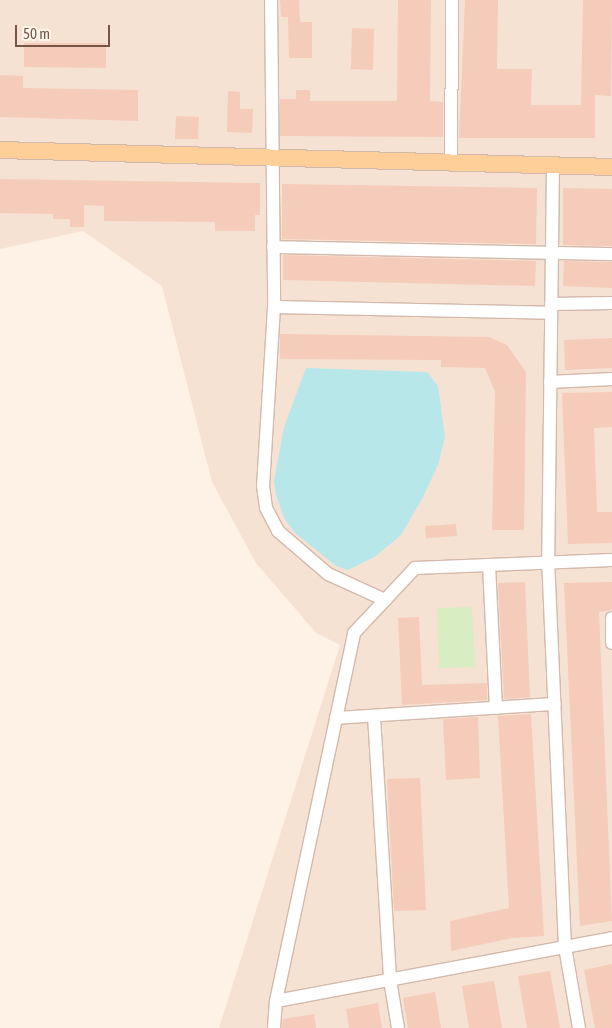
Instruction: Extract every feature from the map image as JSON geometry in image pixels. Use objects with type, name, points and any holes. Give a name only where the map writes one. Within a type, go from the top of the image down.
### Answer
[{"type":"main road","points":[[0,150],[612,167]]},
{"type":"street","points":[[271,0],[270,159],[274,306],[263,486],[266,508],[278,532],[328,574],[385,600]]},
{"type":"street","points":[[450,163],[452,0]]},
{"type":"street","points":[[553,166],[548,563],[566,947],[579,1028]]},
{"type":"street","points":[[273,247],[612,254]]},
{"type":"street","points":[[274,306],[551,308],[612,303]]},
{"type":"street","points":[[550,382],[612,379]]},
{"type":"street","points":[[274,1028],[276,1001],[354,632],[415,568],[612,560]]},
{"type":"street","points":[[489,565],[496,708]]},
{"type":"street","points":[[612,618],[612,643]]},
{"type":"street","points":[[336,718],[554,704]]},
{"type":"street","points":[[374,716],[390,980],[398,1028]]},
{"type":"street","points":[[276,1001],[612,938]]},
{"type":"shaded area","points":[[0,0],[612,0],[612,1028],[219,1028],[340,645],[316,633],[256,563],[212,482],[162,286],[83,231],[0,249]]},
{"type":"green space","points":[[472,607],[475,667],[439,668],[437,608]]},
{"type":"water","points":[[306,368],[427,372],[438,386],[445,437],[438,465],[422,499],[401,535],[376,556],[348,570],[336,566],[295,533],[284,518],[276,495],[274,481],[284,427]]},
{"type":"building","points":[[280,0],[299,0],[300,22],[312,22],[312,58],[289,58],[288,17],[281,17]]},
{"type":"building","points":[[398,0],[431,0],[430,101],[443,102],[443,137],[280,136],[280,99],[296,99],[296,90],[310,90],[310,101],[397,101]]},
{"type":"building","points":[[465,0],[498,0],[497,69],[532,69],[531,105],[581,105],[583,0],[612,0],[611,96],[595,95],[595,138],[459,138]]},
{"type":"building","points":[[352,28],[374,29],[373,70],[351,69]]},
{"type":"building","points":[[24,43],[106,43],[106,68],[24,67]]},
{"type":"building","points":[[0,75],[23,76],[23,88],[138,90],[138,121],[0,117]]},
{"type":"building","points":[[228,91],[240,92],[240,109],[253,109],[252,133],[227,132]]},
{"type":"building","points":[[176,116],[199,117],[198,139],[175,139]]},
{"type":"building","points":[[0,179],[260,183],[260,215],[255,215],[255,231],[215,231],[215,222],[104,221],[104,206],[84,205],[84,227],[70,227],[70,219],[53,219],[53,214],[0,213]]},
{"type":"building","points":[[282,184],[537,188],[536,244],[282,239]]},
{"type":"building","points":[[563,188],[612,189],[612,246],[563,245]]},
{"type":"building","points":[[283,255],[536,261],[535,286],[283,280]]},
{"type":"building","points":[[564,261],[612,262],[612,288],[563,286]]},
{"type":"building","points":[[280,334],[489,337],[507,345],[526,372],[524,530],[492,530],[495,392],[485,368],[441,367],[441,360],[280,359]]},
{"type":"building","points":[[612,338],[612,368],[565,370],[564,340]]},
{"type":"building","points":[[612,392],[612,427],[594,428],[597,512],[612,512],[612,543],[568,544],[562,393]]},
{"type":"building","points":[[456,524],[457,536],[426,538],[425,526]]},
{"type":"building","points":[[525,582],[530,697],[504,699],[498,583]]},
{"type":"building","points":[[612,582],[612,610],[599,612],[612,921],[580,926],[564,583]]},
{"type":"building","points":[[419,617],[422,685],[487,683],[487,700],[402,705],[398,618]]},
{"type":"building","points":[[531,714],[544,936],[512,938],[451,951],[450,921],[509,908],[498,716]]},
{"type":"building","points":[[478,717],[480,778],[446,780],[443,719]]},
{"type":"building","points":[[420,778],[426,910],[394,911],[387,779]]},
{"type":"building","points":[[612,964],[612,1028],[595,1028],[584,970]]},
{"type":"building","points":[[550,971],[560,1028],[527,1028],[518,976]]},
{"type":"building","points":[[494,981],[502,1028],[469,1028],[462,986]]},
{"type":"building","points":[[435,992],[441,1028],[408,1028],[403,998]]},
{"type":"building","points":[[378,1003],[382,1028],[349,1028],[346,1009]]},
{"type":"building","points":[[314,1014],[316,1028],[282,1028],[283,1019]]}]
